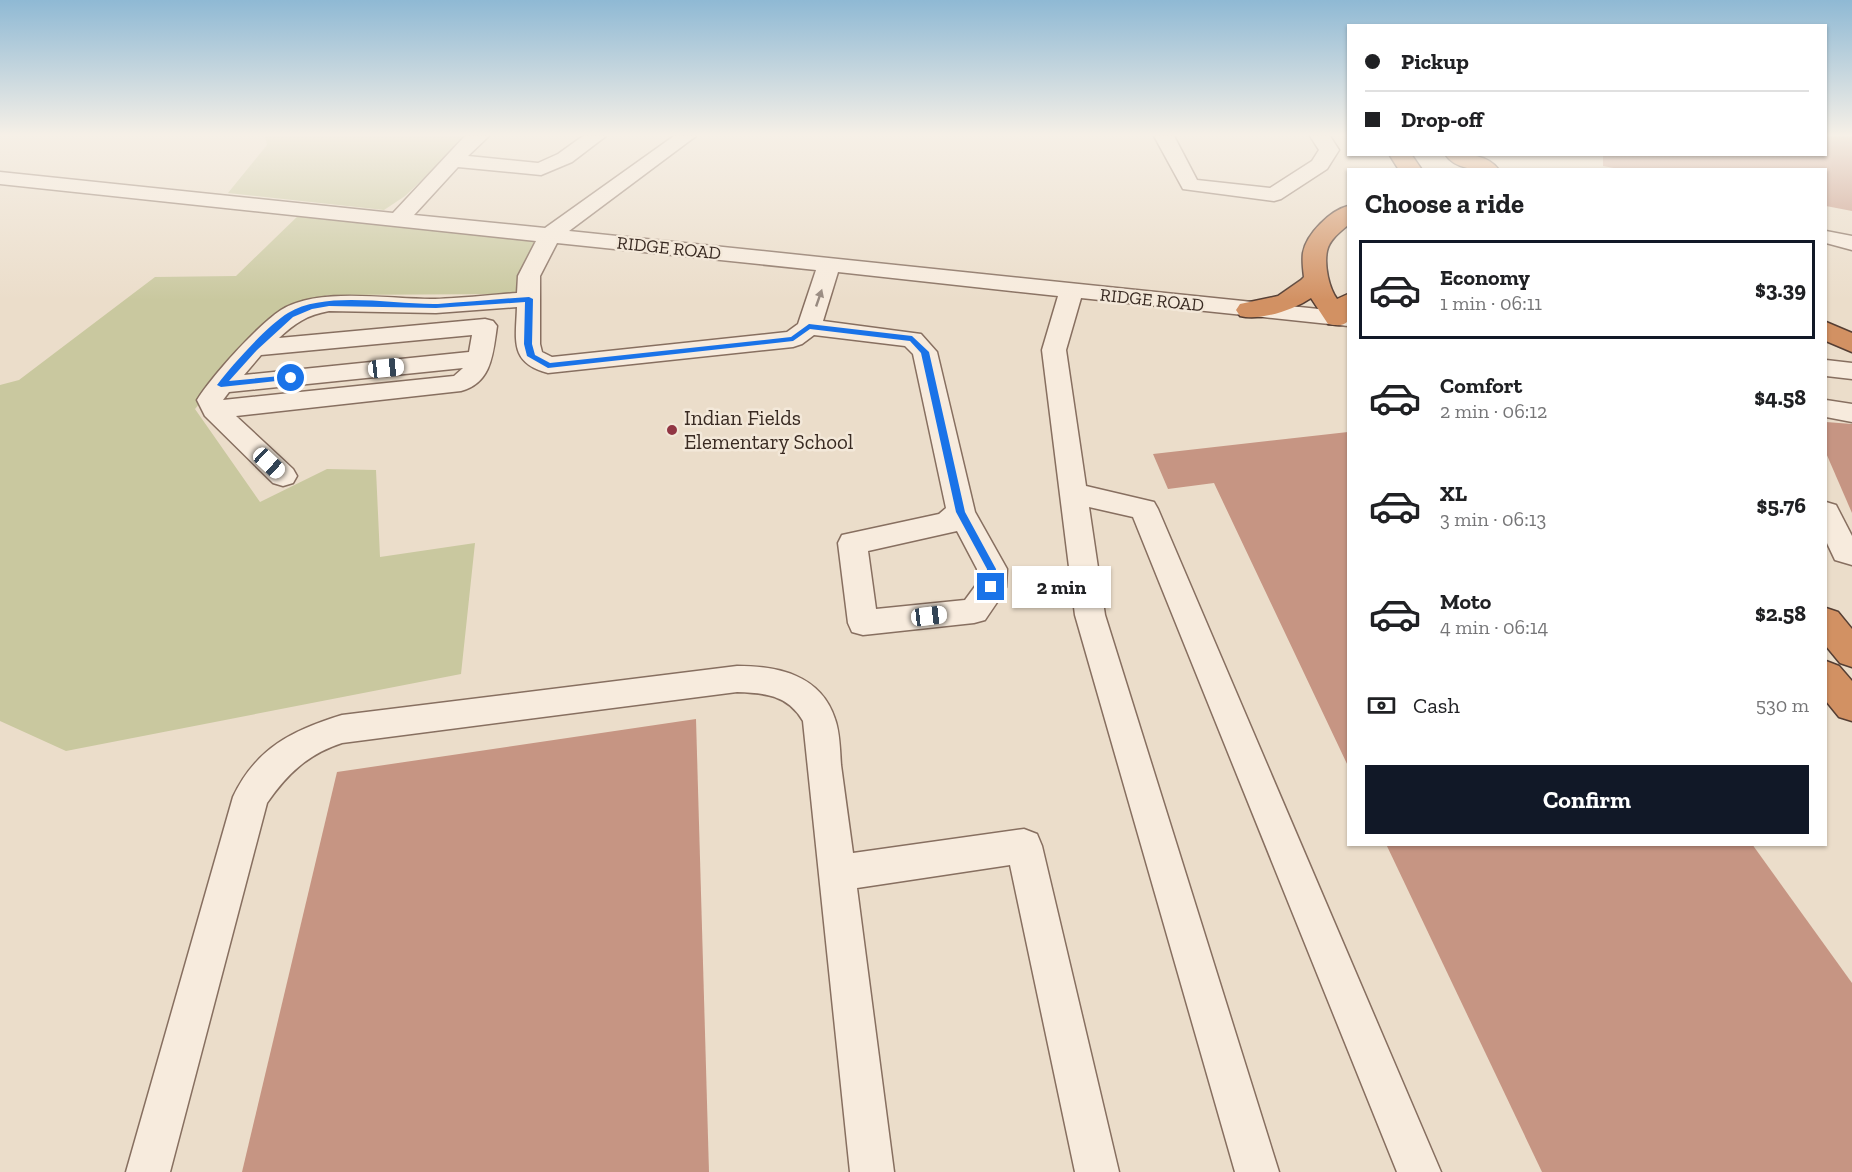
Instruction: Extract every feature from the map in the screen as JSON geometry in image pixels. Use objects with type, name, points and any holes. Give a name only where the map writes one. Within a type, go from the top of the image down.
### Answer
[{"type":"highway","points":[[1346,304],[1320,294],[1316,277],[1315,251],[1325,233],[1347,214]]},
{"type":"highway","points":[[1346,304],[1330,258],[1333,247],[1347,235]]},
{"type":"highway","points":[[1249,310],[1294,300],[1310,289],[1316,277]]},
{"type":"highway","points":[[1827,331],[1852,344]]},
{"type":"highway","points":[[1827,623],[1852,653]]},
{"type":"highway","points":[[1827,677],[1852,706]]},
{"type":"street","name":"RIDGE ROAD","points":[[126,191],[1249,310],[1346,304]]},
{"type":"street","points":[[407,219],[433,191]]},
{"type":"street","points":[[611,191],[550,235],[529,287],[529,350],[531,356],[548,365],[793,339],[809,327],[829,266]]},
{"type":"street","points":[[1238,191],[1274,195],[1281,191]]},
{"type":"street","points":[[1827,237],[1852,243]]},
{"type":"street","points":[[283,476],[214,410],[210,400],[254,348],[290,315],[310,307],[329,304],[436,306],[468,304],[529,287]]},
{"type":"street","points":[[1071,291],[1054,350],[1090,615],[1257,1172]]},
{"type":"street","points":[[214,410],[461,383],[475,372],[480,359],[485,326],[254,348]]},
{"type":"street","points":[[809,327],[912,339],[925,352],[961,512],[992,569],[991,587],[974,611],[863,623],[852,543],[947,523],[961,512]]},
{"type":"street","points":[[221,385],[480,359]]},
{"type":"street","points":[[1827,368],[1852,371]]},
{"type":"street","points":[[1827,410],[1852,413]]},
{"type":"street","points":[[1074,493],[1144,509],[1419,1172]]},
{"type":"street","points":[[1827,514],[1850,557]]},
{"type":"street","points":[[148,1172],[251,797],[270,769],[290,751],[314,737],[342,729],[725,681],[765,679],[788,685],[811,703],[819,720],[872,1172]]},
{"type":"street","points":[[837,873],[1024,846],[1097,1172]]},
{"type":"green space","points":[[230,191],[411,191],[384,210],[228,193]]},
{"type":"green space","points":[[302,212],[548,239],[532,294],[327,295],[267,323],[195,409],[260,502],[327,469],[376,470],[380,557],[475,543],[461,674],[66,751],[0,721],[0,385],[19,380],[155,277],[236,276]]},
{"type":"building","points":[[1827,191],[1852,191],[1852,211],[1827,206]]},
{"type":"building","points":[[1827,422],[1852,424],[1852,513],[1827,455]]},
{"type":"building","points":[[1347,432],[1347,764],[1214,483],[1168,489],[1153,454]]},
{"type":"building","points":[[696,719],[709,1172],[242,1172],[337,772]]},
{"type":"building","points":[[1387,846],[1753,846],[1852,983],[1852,1172],[1542,1172]]},
{"type":"place","name":"Indian Fields Elementary School","points":[[672,430]]},
{"type":"route","points":[[291,378],[221,385],[254,348],[290,315],[310,307],[329,304],[436,306],[529,299],[528,344],[531,356],[548,365],[793,339],[809,327],[912,339],[925,352],[961,512],[992,569],[991,587]]}]
